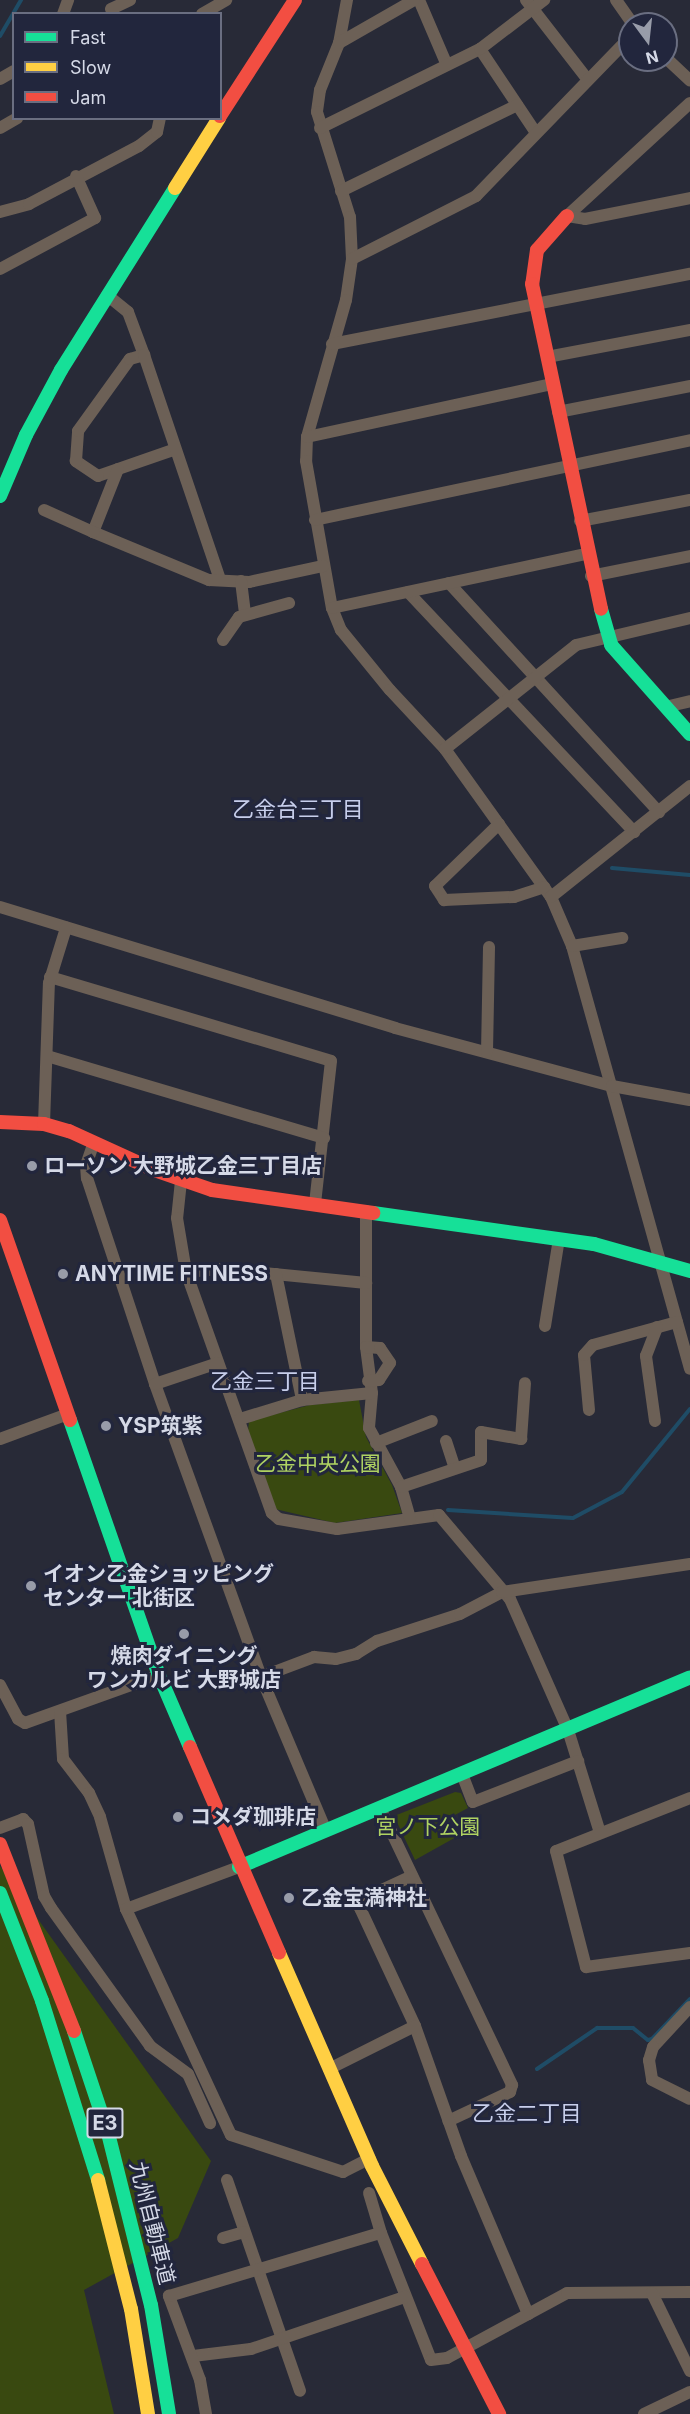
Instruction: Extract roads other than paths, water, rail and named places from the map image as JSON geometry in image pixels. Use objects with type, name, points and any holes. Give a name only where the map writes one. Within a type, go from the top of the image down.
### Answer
[{"type":"main road","points":[[222,110],[295,0]]},
{"type":"main road","points":[[0,496],[31,426],[107,295],[216,120]]},
{"type":"main road","points":[[567,216],[537,250],[532,284],[591,576],[607,636],[690,734]]},
{"type":"main road","points":[[0,1122],[44,1124],[94,1142],[181,1181],[212,1190],[559,1239],[662,1262],[690,1271]]},
{"type":"main road","points":[[0,1220],[159,1675],[239,1867],[370,2158],[499,2414]]},
{"type":"main road","points":[[239,1867],[568,1731],[690,1677]]},
{"type":"main road","name":"九州自動車道","points":[[0,1844],[61,1994],[108,2133],[151,2304],[169,2414]]},
{"type":"main road","name":"九州自動車道","points":[[0,1893],[42,2001],[88,2139],[131,2309],[148,2414]]},
{"type":"street","points":[[110,8],[130,0]]},
{"type":"street","points":[[205,12],[226,0]]},
{"type":"street","points":[[347,0],[339,43],[320,90],[317,112],[320,128],[350,218],[352,259],[346,300],[308,437],[306,460],[332,608],[341,630],[445,749],[551,897],[572,946],[690,1369]]},
{"type":"street","points":[[339,43],[414,0]]},
{"type":"street","points":[[419,0],[446,63]]},
{"type":"street","points":[[320,128],[446,63],[480,49],[529,5],[544,0]]},
{"type":"street","points":[[529,5],[588,80]]},
{"type":"street","points":[[480,49],[536,133]]},
{"type":"street","points":[[352,259],[476,196],[618,49]]},
{"type":"street","points":[[678,69],[690,80]]},
{"type":"street","points":[[567,216],[690,103]]},
{"type":"street","points":[[341,191],[517,105]]},
{"type":"street","points":[[0,129],[13,120]]},
{"type":"street","points":[[0,212],[29,204],[76,176],[139,146],[157,132],[160,120]]},
{"type":"street","points":[[0,269],[95,218],[76,176]]},
{"type":"street","points":[[567,216],[585,219],[690,198]]},
{"type":"street","points":[[332,344],[690,274]]},
{"type":"street","points":[[107,295],[128,312],[144,355],[173,450],[220,579]]},
{"type":"street","points":[[547,357],[690,330]]},
{"type":"street","points":[[144,355],[130,359],[78,431],[76,460],[98,476],[173,450]]},
{"type":"street","points":[[308,437],[552,384]]},
{"type":"street","points":[[558,412],[690,386]]},
{"type":"street","points":[[315,520],[690,440]]},
{"type":"street","points":[[93,532],[118,469]]},
{"type":"street","points":[[580,521],[690,500]]},
{"type":"street","points":[[45,510],[209,580],[241,581],[323,566]]},
{"type":"street","points":[[332,608],[587,554]]},
{"type":"street","points":[[591,576],[690,556]]},
{"type":"street","points":[[241,581],[245,615]]},
{"type":"street","points":[[448,583],[532,677],[659,812]]},
{"type":"street","points":[[408,592],[634,832]]},
{"type":"street","points":[[223,640],[230,625],[245,615],[289,603]]},
{"type":"street","points":[[445,749],[532,677],[576,645],[690,618]]},
{"type":"street","points":[[665,707],[690,701]]},
{"type":"street","points":[[551,897],[690,786]]},
{"type":"street","points":[[499,824],[435,886],[444,900],[514,897],[544,887]]},
{"type":"street","points":[[0,907],[487,1052],[612,1086],[690,1100]]},
{"type":"street","points":[[44,1124],[50,977],[66,928]]},
{"type":"street","points":[[572,946],[622,938]]},
{"type":"street","points":[[487,1052],[489,947]]},
{"type":"street","points":[[50,977],[331,1061],[315,1204]]},
{"type":"street","points":[[46,1056],[324,1138]]},
{"type":"street","points":[[94,1142],[86,1165],[87,1178],[155,1384],[261,1677],[326,1831]]},
{"type":"street","points":[[181,1181],[177,1218],[186,1272],[272,1513],[279,1519],[337,1529],[439,1515],[510,1599],[530,1652],[568,1731],[600,1833]]},
{"type":"street","points":[[366,1211],[366,1347],[370,1387],[369,1428],[401,1486],[410,1519]]},
{"type":"street","points":[[545,1326],[559,1239]]},
{"type":"street","points":[[186,1272],[223,1269],[366,1283]]},
{"type":"street","points":[[276,1274],[302,1400]]},
{"type":"street","points":[[589,1410],[585,1354],[593,1345],[677,1322]]},
{"type":"street","points":[[655,1421],[646,1356],[657,1327]]},
{"type":"street","points":[[240,1419],[302,1400],[370,1387],[380,1380],[390,1363],[380,1348],[366,1347]]},
{"type":"street","points":[[155,1384],[218,1363]]},
{"type":"street","points":[[401,1486],[481,1460],[481,1432],[521,1439],[525,1383]]},
{"type":"street","points":[[0,1438],[68,1414]]},
{"type":"street","points":[[376,1443],[432,1420]]},
{"type":"street","points":[[446,1441],[455,1468]]},
{"type":"street","points":[[261,1677],[314,1657],[336,1659],[356,1654],[377,1641],[460,1614],[502,1592],[690,1564]]},
{"type":"street","points":[[0,1685],[21,1722],[60,1711],[159,1675]]},
{"type":"street","points":[[60,1711],[63,1759],[89,1793],[100,1817],[126,1909],[231,2135],[343,2172],[370,2158]]},
{"type":"street","points":[[462,1774],[473,1802],[578,1761]]},
{"type":"street","points":[[688,1802],[556,1851],[586,1967],[690,1953]]},
{"type":"street","points":[[380,1808],[512,2085],[510,2092],[448,2121]]},
{"type":"street","points":[[0,1828],[23,1819],[28,1824],[44,1896],[51,1908],[150,2046],[188,2074],[210,2123]]},
{"type":"street","points":[[126,1909],[239,1867]]},
{"type":"street","points":[[412,1876],[360,1900],[360,1908],[415,2026],[448,2121],[528,2314]]},
{"type":"street","points":[[690,2007],[653,2047],[649,2060],[652,2080],[690,2099]]},
{"type":"street","points":[[329,2068],[415,2026]]},
{"type":"street","points":[[227,2180],[300,2391]]},
{"type":"street","points":[[369,2193],[381,2233],[431,2360],[447,2358],[567,2293],[690,2292]]},
{"type":"street","points":[[223,2238],[244,2232]]},
{"type":"street","points":[[206,2414],[193,2356],[169,2296],[381,2233]]},
{"type":"street","points":[[652,2293],[690,2371]]},
{"type":"street","points":[[193,2356],[251,2349],[405,2297]]},
{"type":"street","points":[[644,2414],[690,2392]]},
{"type":"waterway","points":[[14,12],[21,0]]},
{"type":"waterway","points":[[0,36],[12,15]]},
{"type":"waterway","points":[[612,868],[690,875]]},
{"type":"waterway","points":[[448,1510],[573,1518],[622,1492],[690,1409]]},
{"type":"waterway","points":[[537,2069],[597,2028],[633,2028],[648,2040],[652,2039],[690,1999]]},
{"type":"place","name":"ローソン 大野城乙金三丁目店","points":[[32,1166]]},
{"type":"place","name":"ANYTIME FITNESS","points":[[63,1274]]},
{"type":"place","name":"YSP筑紫","points":[[106,1426]]},
{"type":"place","name":"イオン乙金ショッピング センター 北街区","points":[[31,1586]]},
{"type":"place","name":"焼肉ダイニング ワンカルビ 大野城店","points":[[184,1634]]},
{"type":"place","name":"コメダ珈琲店","points":[[178,1817]]},
{"type":"place","name":"乙金宝満神社","points":[[289,1898]]},
{"type":"district","name":"乙金台三丁目","points":[[298,810]]},
{"type":"district","name":"乙金三丁目","points":[[265,1382]]},
{"type":"district","name":"乙金二丁目","points":[[527,2114]]},
{"type":"park label","name":"乙金中央公園","points":[[318,1464]]},
{"type":"park label","name":"宮ノ下公園","points":[[428,1827]]}]
